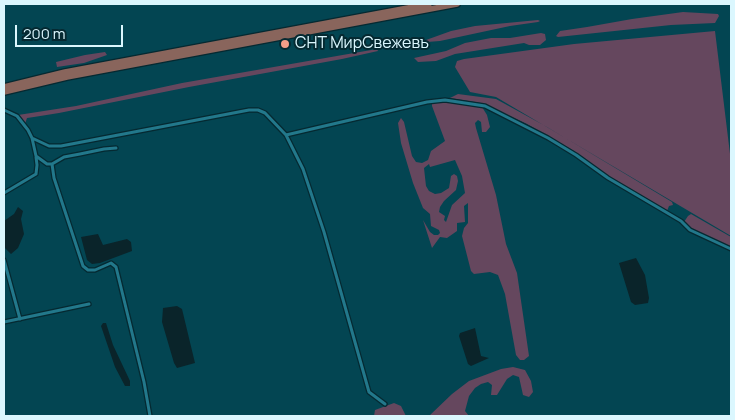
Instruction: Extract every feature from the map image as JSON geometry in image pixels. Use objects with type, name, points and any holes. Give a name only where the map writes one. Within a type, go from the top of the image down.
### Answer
[{"type":"main road","points":[[4,87],[65,72],[429,4]]},
{"type":"main road","points":[[4,92],[67,77],[457,4]]},
{"type":"street","points":[[286,135],[427,102],[445,100],[485,106],[548,138],[608,178],[681,221],[690,230],[731,249]]},
{"type":"street","points":[[4,110],[17,116],[28,130],[32,138],[37,165],[36,174],[4,193]]},
{"type":"street","points":[[32,138],[49,146],[61,146],[249,110],[258,110],[266,113],[286,135],[303,169],[314,200],[369,392],[385,404]]},
{"type":"street","points":[[36,156],[42,162],[52,164],[69,156],[104,148],[116,148]]},
{"type":"street","points":[[52,164],[54,178],[83,266],[88,270],[96,270],[111,263],[116,267],[144,382],[150,416]]},
{"type":"street","points":[[4,260],[20,319]]},
{"type":"street","points":[[4,322],[89,304]]},
{"type":"shaded area","points":[[683,12],[718,14],[719,16],[715,23],[671,25],[556,36],[560,31]]},
{"type":"shaded area","points":[[540,21],[440,41],[427,42],[426,40],[451,31],[475,26]]},
{"type":"shaded area","points":[[715,31],[731,162],[731,236],[496,97],[470,92],[455,67],[457,61],[464,59],[574,44]]},
{"type":"shaded area","points":[[545,34],[546,40],[540,45],[524,43],[455,54],[436,61],[418,62],[414,58],[446,51],[465,43],[491,38],[510,38]]},
{"type":"shaded area","points":[[377,49],[378,51],[342,59],[27,118],[25,124],[18,115],[76,106],[182,83]]},
{"type":"shaded area","points":[[105,52],[107,55],[84,63],[57,67],[56,62]]},
{"type":"shaded area","points":[[458,94],[496,99],[547,127],[672,202],[673,205],[669,206],[667,211],[609,177],[574,151],[527,124],[481,103],[450,98]]},
{"type":"shaded area","points":[[432,103],[474,105],[482,107],[487,115],[490,127],[486,132],[482,132],[481,122],[478,120],[475,123],[496,195],[506,244],[517,273],[529,356],[524,360],[520,360],[516,355],[505,294],[498,275],[490,272],[474,274],[471,271],[462,236],[464,228],[468,223],[468,203],[464,206],[465,222],[457,223],[457,231],[447,238],[440,237],[432,248],[423,220],[430,232],[434,235],[440,233],[439,230],[431,226],[430,214],[423,208],[413,183],[401,143],[398,123],[401,118],[404,122],[412,156],[416,162],[422,163],[428,160],[431,151],[445,141]],"holes":[[[455,160],[462,176],[465,193],[452,205],[446,222],[444,220],[445,216],[439,212],[440,207],[456,190],[457,176],[454,174],[451,176],[449,188],[435,194],[429,191],[426,186],[424,168],[429,164],[430,167]]]},
{"type":"shaded area","points":[[691,214],[731,237],[731,247],[691,229],[684,222]]},
{"type":"shaded area","points":[[513,367],[525,370],[531,381],[533,392],[529,397],[523,395],[519,377],[513,375],[507,379],[497,395],[491,395],[492,385],[488,382],[475,388],[469,396],[465,411],[469,416],[429,416],[469,381],[501,369]]},
{"type":"shaded area","points":[[394,403],[401,406],[406,416],[374,416],[375,410]]},
{"type":"water","points":[[18,207],[23,211],[21,219],[24,234],[18,248],[11,254],[4,247],[4,221],[14,214]]},
{"type":"water","points":[[98,234],[103,245],[127,239],[131,242],[132,251],[100,263],[92,264],[87,260],[81,237]]},
{"type":"water","points":[[636,258],[645,275],[649,298],[648,303],[635,305],[631,302],[619,263]]},
{"type":"water","points":[[177,306],[182,309],[195,363],[177,368],[162,322],[163,308]]},
{"type":"water","points":[[103,323],[106,323],[113,345],[130,381],[130,386],[125,386],[115,367],[101,326]]},
{"type":"water","points":[[475,328],[481,356],[489,358],[471,366],[468,364],[459,336],[460,333]]},
{"type":"place","name":"СНТ МирСвежевъ","points":[[285,44]]}]
